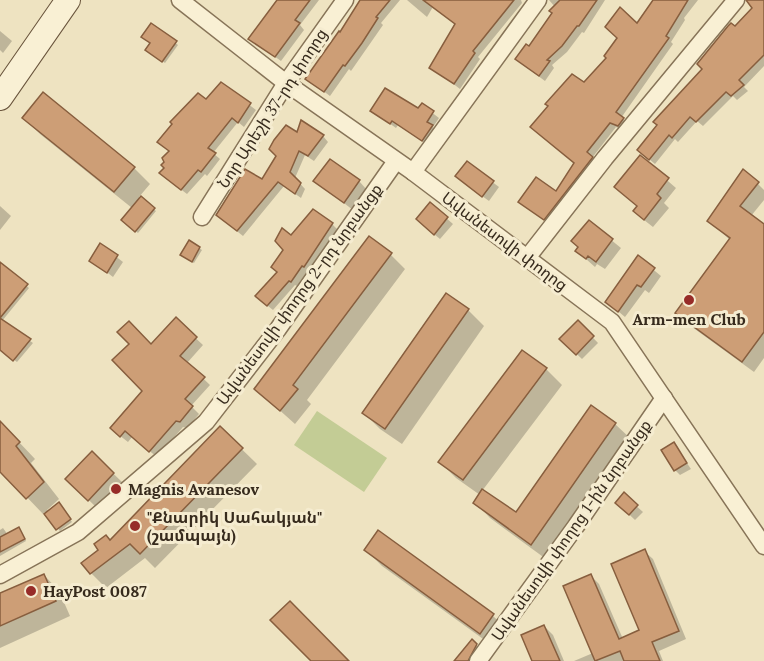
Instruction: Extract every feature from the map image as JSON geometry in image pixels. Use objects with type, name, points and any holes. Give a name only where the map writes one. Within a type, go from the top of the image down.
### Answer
[{"type":"main road","points":[[0,98],[68,0]]},
{"type":"street","name":"Ավանեսովի փողոց","points":[[180,0],[286,83],[413,172],[612,322],[764,546]]},
{"type":"street","name":"Նոր Արեշի 37-րդ փողոց","points":[[202,217],[286,83],[345,0]]},
{"type":"street","points":[[413,172],[538,0]]},
{"type":"street","points":[[527,258],[605,158],[736,0]]},
{"type":"street","name":"Ավանեսովի փողոց 2-րդ նրբանցք","points":[[0,576],[78,532],[206,422],[278,329],[396,161]]},
{"type":"street","name":"Ավանեսովի փողոց 1-ին նրբանցք","points":[[478,661],[576,526],[664,398]]},
{"type":"green space","points":[[317,411],[387,458],[364,492],[294,445]]},
{"type":"building","points":[[277,0],[310,0],[295,20],[300,23],[275,57],[248,39]]},
{"type":"building","points":[[360,0],[390,0],[376,17],[378,18],[362,43],[324,92],[305,79],[340,32]]},
{"type":"building","points":[[423,0],[514,0],[473,51],[475,53],[454,84],[429,68],[455,24]]},
{"type":"building","points":[[560,0],[597,0],[579,26],[547,60],[550,61],[539,76],[515,59],[526,44],[529,46],[552,13],[549,11]]},
{"type":"building","points":[[653,0],[688,0],[666,36],[669,38],[616,112],[624,118],[618,126],[610,123],[587,152],[593,157],[544,220],[518,202],[536,177],[556,191],[574,163],[530,127],[548,106],[545,104],[572,74],[584,82],[606,58],[604,56],[617,38],[605,27],[620,7],[637,23]]},
{"type":"building","points":[[746,0],[764,0],[764,55],[739,80],[744,85],[731,96],[726,92],[696,122],[690,117],[672,138],[669,135],[649,160],[637,150],[657,125],[653,122],[702,69],[697,64],[728,26],[731,23],[735,26],[752,8]]},
{"type":"building","points":[[151,23],[177,41],[162,62],[145,50],[150,43],[141,37]]},
{"type":"building","points":[[221,82],[251,103],[238,123],[232,118],[208,148],[216,153],[201,172],[198,170],[181,190],[159,173],[164,168],[161,165],[164,162],[162,158],[169,151],[157,142],[172,124],[170,122],[198,93],[206,99]]},
{"type":"building","points":[[385,88],[418,108],[422,103],[434,111],[427,122],[433,125],[422,141],[392,121],[390,124],[370,111]]},
{"type":"building","points":[[43,92],[135,167],[114,192],[22,118]]},
{"type":"building","points":[[301,120],[324,135],[308,156],[299,151],[290,172],[301,183],[295,194],[278,182],[237,231],[216,215],[245,169],[262,179],[276,156],[269,149],[274,140],[286,125],[297,132]]},
{"type":"building","points":[[640,155],[669,178],[657,194],[661,198],[644,220],[633,211],[637,206],[614,187]]},
{"type":"building","points":[[330,159],[360,180],[344,203],[313,181]]},
{"type":"building","points":[[467,161],[494,181],[482,197],[455,176]]},
{"type":"building","points":[[743,169],[759,182],[740,206],[764,224],[764,332],[742,362],[675,313],[730,238],[707,221]]},
{"type":"building","points":[[141,196],[155,208],[135,232],[121,220]]},
{"type":"building","points":[[430,202],[448,217],[434,235],[416,219]]},
{"type":"building","points":[[313,209],[333,223],[304,267],[302,266],[291,282],[289,281],[267,306],[255,296],[277,272],[271,267],[283,250],[275,241],[282,228],[291,235]]},
{"type":"building","points":[[589,220],[613,239],[596,262],[588,256],[586,259],[575,251],[578,247],[571,241]]},
{"type":"building","points":[[369,236],[392,253],[293,385],[298,389],[280,411],[254,389]]},
{"type":"building","points":[[189,240],[200,247],[192,262],[180,255]]},
{"type":"building","points":[[100,243],[118,255],[107,273],[89,261]]},
{"type":"building","points":[[638,255],[655,268],[641,287],[637,285],[618,312],[605,302]]},
{"type":"building","points":[[0,262],[28,284],[0,318]]},
{"type":"building","points":[[446,293],[469,309],[385,429],[362,413]]},
{"type":"building","points":[[176,317],[197,337],[180,356],[205,377],[185,399],[193,406],[180,422],[176,421],[149,452],[125,431],[120,437],[110,428],[142,391],[112,360],[129,344],[117,332],[129,321],[151,344]]},
{"type":"building","points":[[0,318],[31,339],[13,361],[0,350]]},
{"type":"building","points":[[578,320],[594,336],[576,355],[559,339]]},
{"type":"building","points":[[522,350],[547,368],[463,480],[438,462]]},
{"type":"building","points":[[591,405],[616,423],[531,545],[473,503],[482,489],[516,512]]},
{"type":"building","points":[[0,421],[20,442],[16,446],[44,482],[26,499],[0,472]]},
{"type":"building","points":[[220,426],[243,448],[140,554],[130,544],[90,574],[81,563],[98,550],[94,544],[106,535],[110,540]]},
{"type":"building","points":[[674,442],[687,463],[674,471],[661,450]]},
{"type":"building","points":[[92,451],[114,473],[88,501],[65,479]]},
{"type":"building","points":[[624,492],[638,505],[629,515],[615,503]]},
{"type":"building","points":[[59,502],[71,519],[56,530],[44,514]]},
{"type":"building","points":[[19,527],[25,539],[0,552],[0,537]]},
{"type":"building","points":[[378,530],[494,614],[480,634],[364,550]]},
{"type":"building","points":[[645,549],[679,631],[652,642],[660,661],[624,661],[620,651],[595,661],[563,586],[591,574],[619,639],[639,630],[611,564]]},
{"type":"building","points":[[44,574],[56,601],[0,626],[0,593]]},
{"type":"building","points":[[290,601],[349,661],[311,661],[270,620]]},
{"type":"building","points":[[544,625],[560,661],[532,661],[521,635]]},
{"type":"building","points":[[472,639],[477,644],[468,661],[454,661]]},
{"type":"place","name":"Arm-men Club","points":[[689,300]]},
{"type":"place","name":"Magnis Avanesov","points":[[116,489]]},
{"type":"place","name":"\"Քնարիկ Սահակյան\" (շամպայն)","points":[[135,526]]},
{"type":"place","name":"HayPost 0087","points":[[31,591]]}]
